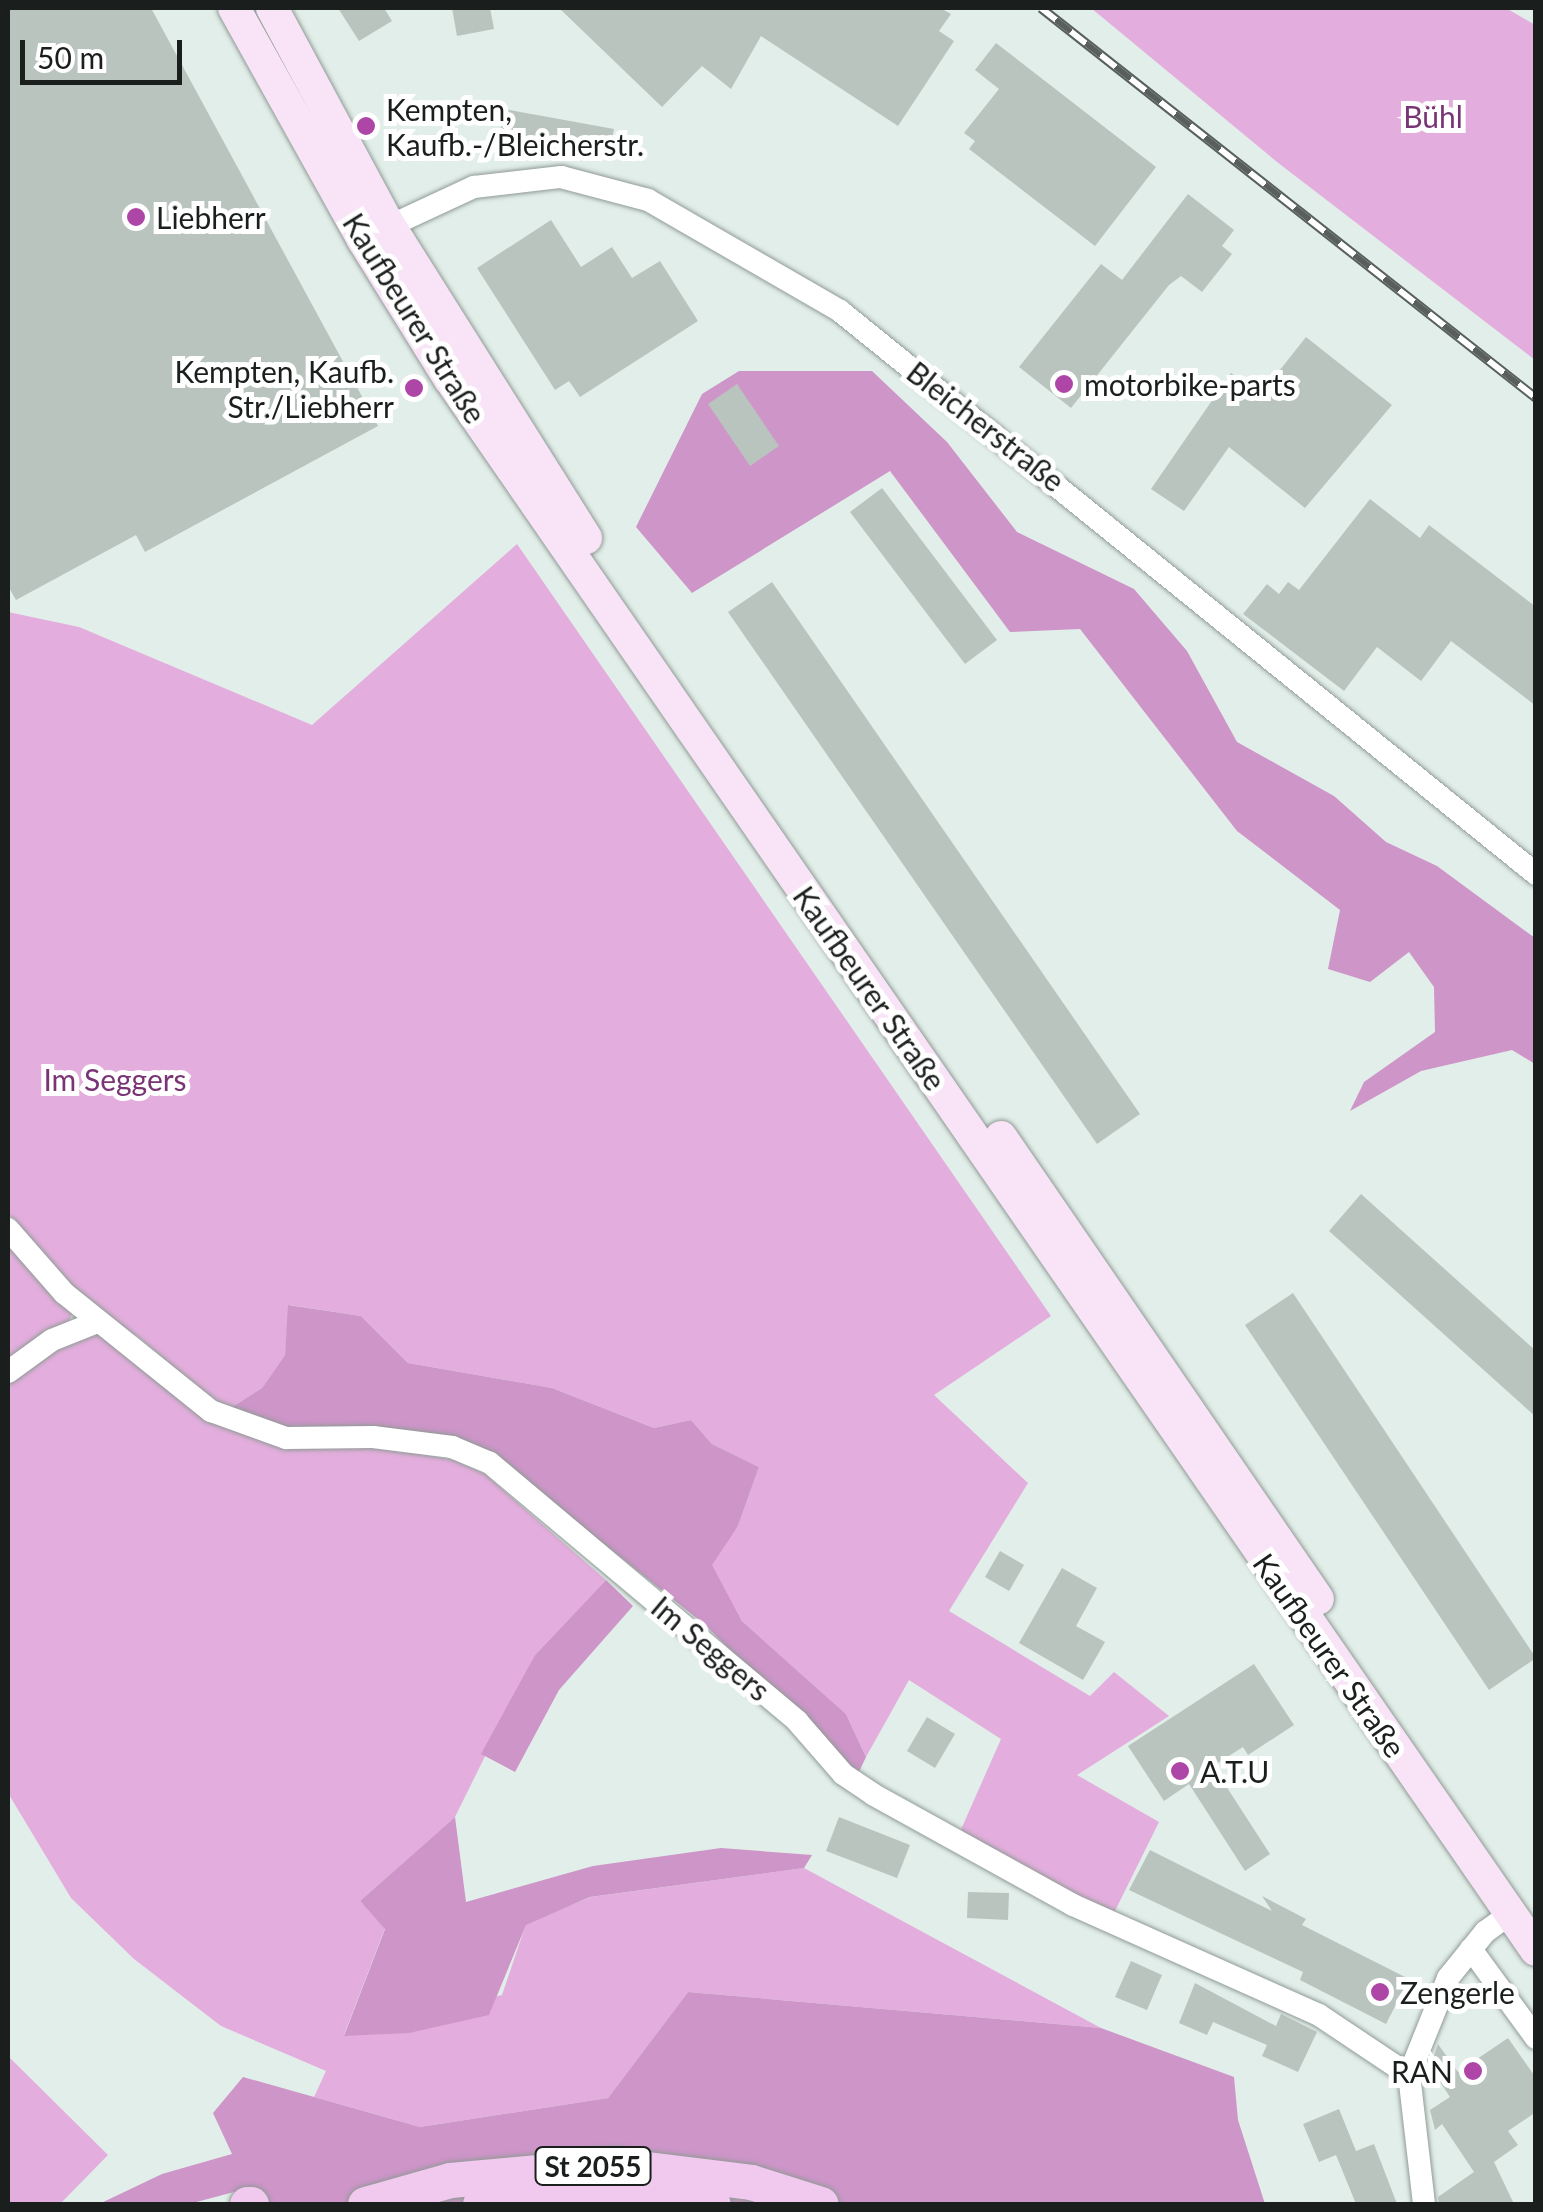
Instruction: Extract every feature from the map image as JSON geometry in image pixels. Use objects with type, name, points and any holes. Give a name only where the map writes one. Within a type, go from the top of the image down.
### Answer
[{"type":"main road","name":"Kaufbeurer Straße","points":[[234,8],[376,233],[1523,1915],[1536,1950]]},
{"type":"main road","name":"Kaufbeurer Straße","points":[[272,8],[376,233]]},
{"type":"main road","name":"St 2055","points":[[364,2204],[450,2180],[615,2165],[751,2182],[821,2204]]},
{"type":"main road","name":"St 2055","points":[[480,2204],[611,2196],[713,2204]]},
{"type":"street","name":"Bleicherstraße","points":[[376,233],[474,187],[560,177],[648,200],[840,311],[898,355],[1536,874]]},
{"type":"street","name":"Im Seggers","points":[[8,1229],[97,1322],[211,1411],[255,1431],[452,1447],[490,1463],[797,1721],[843,1774],[874,1795],[1073,1905],[1320,2014],[1409,2075]]},
{"type":"street","points":[[8,1372],[52,1340],[97,1322]]},
{"type":"street","points":[[1424,2204],[1409,2075],[1448,1978],[1471,1949],[1523,1915]]},
{"type":"street","points":[[1471,1949],[1536,2038]]},
{"type":"green space","name":"Bühl","points":[[1091,8],[1506,8],[1535,25],[1535,360],[1277,162]]},
{"type":"green space","points":[[517,544],[1051,1316],[934,1395],[1028,1483],[949,1611],[1090,1696],[1114,1672],[1169,1716],[1077,1775],[1159,1822],[1113,1915],[959,1834],[1001,1739],[909,1680],[866,1757],[846,1714],[742,1621],[711,1564],[738,1526],[759,1467],[712,1444],[691,1420],[654,1428],[552,1388],[408,1363],[361,1316],[289,1305],[285,1355],[262,1388],[226,1411],[138,1337],[101,1316],[21,1235],[8,1212],[8,612],[79,627],[312,725]]},
{"type":"green space","points":[[8,1242],[73,1310],[70,1320],[8,1364]]},
{"type":"green space","points":[[96,1332],[205,1416],[454,1460],[485,1474],[606,1580],[535,1655],[455,1817],[360,1901],[385,1928],[344,2035],[502,1995],[526,1924],[591,1897],[804,1868],[1101,2028],[688,1992],[608,2098],[420,2127],[314,2097],[326,2071],[221,2026],[134,1959],[71,1898],[8,1793],[8,1382],[57,1347]]},
{"type":"green space","points":[[8,2056],[108,2155],[60,2204],[8,2204]]},
{"type":"shaded area","points":[[739,371],[872,371],[947,442],[1017,532],[1134,589],[1187,651],[1237,742],[1334,796],[1386,842],[1437,866],[1535,938],[1535,1064],[1512,1050],[1421,1071],[1350,1111],[1364,1082],[1435,1032],[1434,987],[1409,952],[1370,982],[1328,969],[1340,910],[1237,831],[1080,629],[1010,632],[890,471],[692,593],[636,527],[702,394]]},
{"type":"shaded area","points":[[288,1305],[361,1316],[408,1363],[552,1388],[654,1428],[691,1420],[712,1444],[759,1467],[738,1526],[712,1565],[742,1621],[846,1714],[866,1757],[857,1776],[704,1624],[495,1457],[289,1431],[226,1411],[262,1388],[285,1355]]},
{"type":"shaded area","points":[[606,1580],[633,1606],[559,1690],[515,1772],[481,1754],[535,1655]]},
{"type":"shaded area","points":[[455,1817],[466,1902],[593,1866],[721,1848],[812,1855],[804,1868],[590,1897],[526,1925],[489,2015],[409,2033],[344,2036],[385,1929],[360,1901]]},
{"type":"shaded area","points":[[688,1992],[1101,2028],[1234,2077],[1238,2120],[1265,2204],[257,2204],[249,2188],[189,2204],[99,2204],[162,2174],[232,2154],[213,2113],[243,2077],[420,2127],[608,2098]]},
{"type":"building","name":"Liebherr","points":[[8,8],[151,8],[378,426],[145,552],[136,535],[16,600],[8,586]]},
{"type":"building","points":[[338,8],[384,8],[392,21],[359,41]]},
{"type":"building","points":[[452,8],[490,8],[494,29],[457,36]]},
{"type":"building","points":[[559,8],[940,8],[951,14],[939,31],[954,41],[898,126],[761,36],[731,89],[702,66],[662,107]]},
{"type":"building","points":[[996,43],[1156,167],[1095,246],[969,149],[975,141],[964,133],[999,89],[975,70]]},
{"type":"building","points":[[504,109],[614,129],[608,159],[499,141]]},
{"type":"building","points":[[1188,194],[1234,230],[1222,246],[1232,254],[1202,292],[1181,276],[1169,285],[1071,408],[1019,367],[1101,264],[1122,280]]},
{"type":"building","points":[[551,220],[581,267],[612,247],[632,278],[660,261],[698,321],[580,397],[569,381],[555,390],[477,268]]},
{"type":"building","points":[[1306,337],[1392,405],[1305,508],[1229,447],[1184,511],[1151,489],[1231,373],[1261,394]]},
{"type":"building","points":[[737,384],[779,446],[750,466],[708,404]]},
{"type":"building","points":[[882,488],[997,640],[965,664],[850,512]]},
{"type":"building","points":[[1370,499],[1420,538],[1429,525],[1536,607],[1536,706],[1451,641],[1421,681],[1377,647],[1344,691],[1243,614],[1267,584],[1279,594],[1288,582],[1299,590]]},
{"type":"building","points":[[772,582],[1140,1114],[1097,1144],[728,612]]},
{"type":"building","points":[[1361,1194],[1536,1351],[1536,1417],[1329,1231]]},
{"type":"building","points":[[1293,1293],[1536,1658],[1489,1690],[1245,1325]]},
{"type":"building","points":[[1000,1551],[1024,1565],[1009,1591],[985,1577]]},
{"type":"building","points":[[1062,1568],[1097,1588],[1076,1626],[1105,1642],[1083,1680],[1019,1643]]},
{"type":"building","name":"A.T.U","points":[[1254,1664],[1294,1725],[1248,1755],[1243,1747],[1213,1766],[1270,1854],[1245,1871],[1189,1784],[1164,1801],[1128,1746]]},
{"type":"building","points":[[927,1717],[955,1734],[935,1768],[907,1751]]},
{"type":"building","points":[[839,1817],[910,1845],[897,1878],[826,1851]]},
{"type":"building","points":[[1150,1850],[1272,1911],[1262,1896],[1306,1919],[1302,1925],[1409,1979],[1386,2024],[1300,1980],[1303,1972],[1129,1890]]},
{"type":"building","points":[[968,1892],[1009,1893],[1008,1920],[967,1918]]},
{"type":"building","points":[[1131,1961],[1162,1975],[1147,2010],[1115,1997]]},
{"type":"building","points":[[1195,1983],[1276,2026],[1281,2014],[1317,2032],[1298,2072],[1262,2056],[1267,2045],[1213,2022],[1207,2035],[1179,2023]]},
{"type":"building","points":[[1508,2038],[1536,2078],[1536,2112],[1508,2131],[1518,2145],[1494,2162],[1514,2204],[1439,2204],[1438,2197],[1474,2172],[1442,2124],[1435,2130],[1430,2110],[1450,2097],[1430,2067],[1438,2044],[1458,2072]]},
{"type":"building","points":[[1339,2109],[1356,2151],[1374,2144],[1397,2204],[1356,2204],[1336,2155],[1319,2162],[1303,2124]]},
{"type":"railway","points":[[1041,8],[1536,398]]},
{"type":"place","name":"Kempten, Kaufb.-/Bleicherstr.","points":[[366,126]]},
{"type":"place","name":"Liebherr","points":[[136,217]]},
{"type":"place","name":"motorbike-parts","points":[[1064,384]]},
{"type":"place","name":"Kempten, Kaufb. Str./Liebherr","points":[[414,388]]},
{"type":"place","name":"A.T.U","points":[[1180,1771]]},
{"type":"place","name":"Zengerle","points":[[1380,1992]]},
{"type":"place","name":"RAN","points":[[1473,2071]]}]
